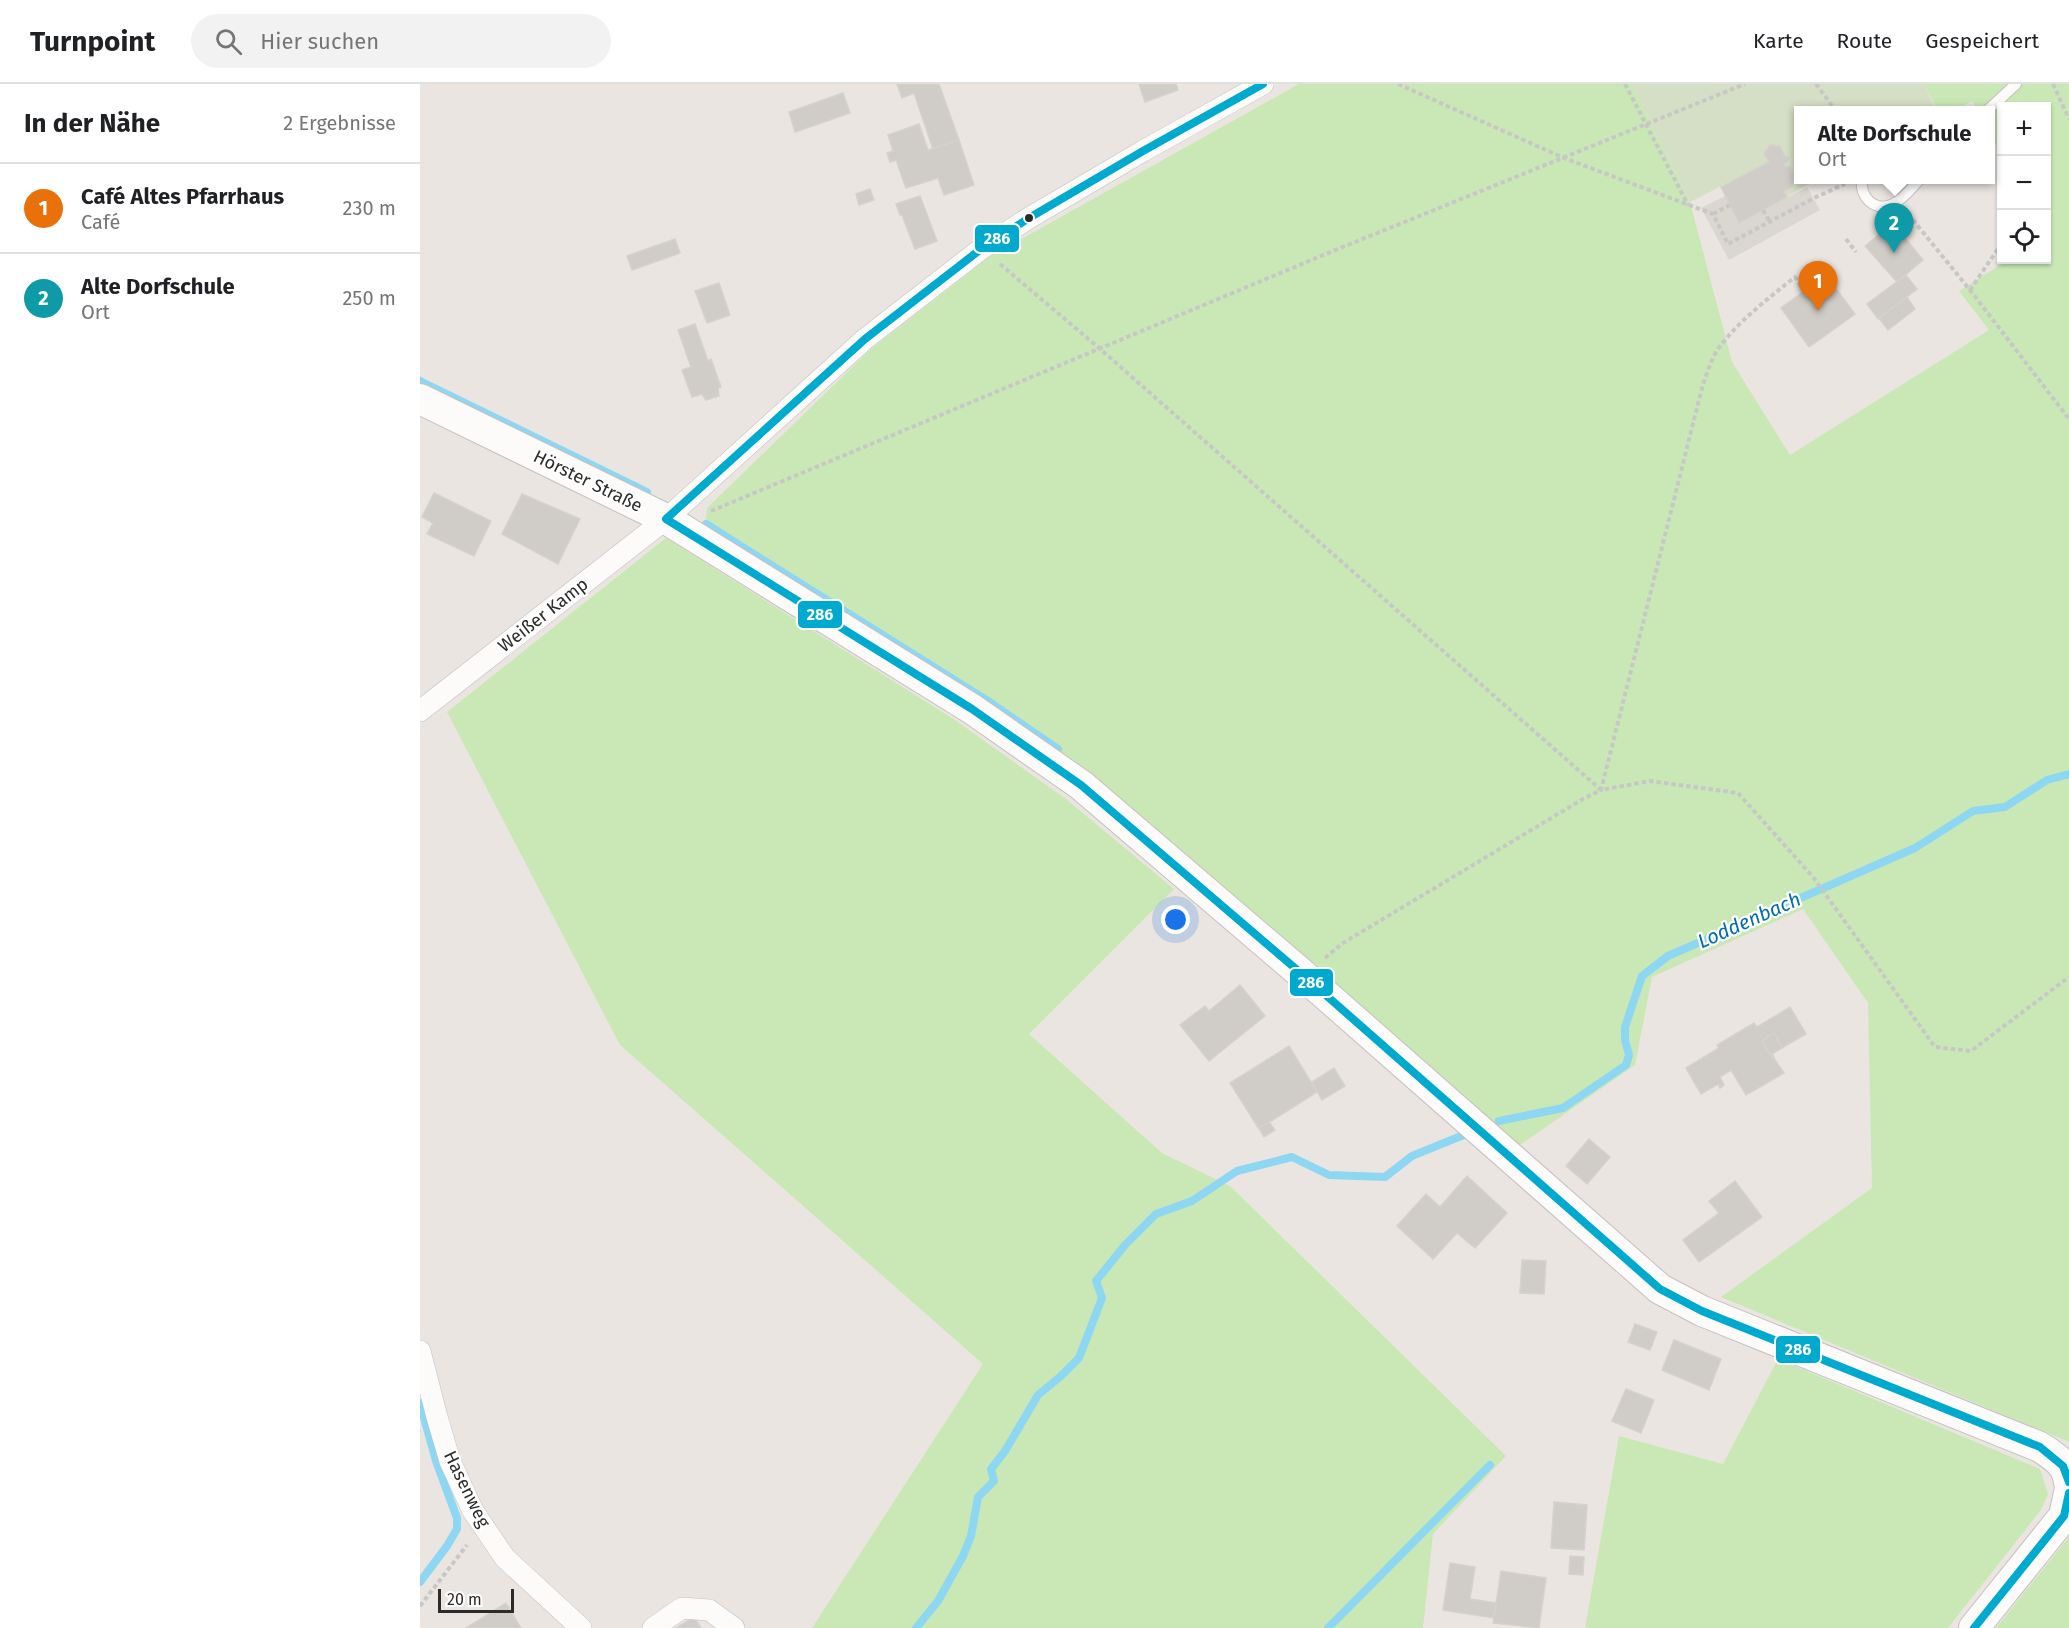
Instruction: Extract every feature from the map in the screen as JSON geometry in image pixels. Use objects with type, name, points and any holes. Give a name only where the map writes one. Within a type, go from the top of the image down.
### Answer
[{"type":"street","name":"Weißer Kamp","points":[[420,711],[666,519],[865,339],[981,249],[1133,157],[1263,84]]},
{"type":"street","name":"Hörster Straße","points":[[420,399],[666,519],[972,709],[1081,785],[1304,975],[1660,1289],[1702,1311],[2040,1447],[2056,1458],[2069,1480],[2064,1516],[1974,1628]]},
{"type":"street","name":"Hasenweg","points":[[420,1351],[450,1461],[473,1511],[505,1558],[581,1628]]},
{"type":"street","points":[[653,1628],[682,1608],[709,1610],[734,1628]]},
{"type":"lane","points":[[1991,106],[2016,84]]},
{"type":"lane","points":[[1862,184],[1862,190],[1871,202],[1884,207],[1898,202],[1915,184]]},
{"type":"path","points":[[1398,84],[1564,158],[1713,214],[1728,244],[1844,184]]},
{"type":"path","points":[[1625,84],[1688,205]]},
{"type":"path","points":[[666,519],[705,514],[1322,255],[1745,84]]},
{"type":"path","points":[[1816,84],[1832,106]]},
{"type":"path","points":[[2053,84],[2069,119]]},
{"type":"path","points":[[1898,202],[1970,290],[2069,419]]},
{"type":"path","points":[[1713,214],[1730,205]]},
{"type":"path","points":[[1763,210],[1770,222]]},
{"type":"path","points":[[1846,239],[1856,252]]},
{"type":"path","points":[[981,249],[1099,348],[1601,790]]},
{"type":"path","points":[[1970,290],[1997,249]]},
{"type":"path","points":[[1601,790],[1703,384],[1712,359],[1720,346],[1754,309],[1795,277],[1804,291]]},
{"type":"path","points":[[1304,975],[1343,943],[1583,799],[1601,790],[1650,781],[1738,793],[1813,877],[1935,1047],[1971,1051],[2069,977]]},
{"type":"path","points":[[420,1606],[473,1537],[486,1530]]},
{"type":"green space","points":[[1299,84],[1632,84],[1690,202],[1732,362],[1790,455],[1989,330],[1959,291],[2002,264],[2051,264],[2051,102],[1997,102],[1997,146],[1995,143],[1995,106],[1975,106],[1972,101],[1963,106],[1935,106],[1924,84],[2069,84],[2069,1442],[1721,1297],[1872,1188],[1868,1003],[1803,909],[1652,977],[1635,1065],[1517,1147],[1078,766],[706,520],[707,508],[871,349],[989,257]]},
{"type":"green space","points":[[1632,84],[1924,84],[1934,106],[1794,106],[1794,177],[1790,167],[1784,166],[1789,158],[1785,156],[1780,146],[1770,145],[1764,154],[1769,162],[1690,202]]},
{"type":"green space","points":[[1794,177],[1794,184],[1808,184],[1787,197],[1784,191],[1792,187]]},
{"type":"green space","points":[[666,538],[955,720],[1066,799],[1174,889],[1029,1034],[1162,1153],[1230,1186],[1506,1456],[1433,1534],[1423,1628],[812,1628],[983,1364],[620,1045],[447,712]]},
{"type":"green space","points":[[1778,1359],[2040,1469],[2048,1494],[2041,1510],[1948,1628],[1585,1628],[1619,1436],[1723,1464]]},
{"type":"green space","points":[[2069,1537],[2069,1628],[1996,1628]]},
{"type":"shaded area","points":[[1807,187],[1820,210],[1729,260],[1701,208],[1725,196],[1740,222]]},
{"type":"building","points":[[897,84],[939,84],[959,140],[933,149],[914,93],[902,98]]},
{"type":"building","points":[[1139,84],[1176,84],[1178,90],[1145,102]]},
{"type":"building","points":[[843,93],[850,113],[795,132],[789,112]]},
{"type":"building","points":[[919,124],[928,150],[959,140],[974,185],[944,195],[938,178],[906,188],[896,160],[890,162],[887,153],[893,151],[888,135]]},
{"type":"building","points":[[1770,145],[1780,146],[1785,156],[1789,158],[1784,166],[1790,167],[1794,177],[1792,187],[1784,191],[1787,197],[1739,223],[1721,187],[1769,162],[1764,154]]},
{"type":"building","points":[[870,189],[874,200],[859,205],[856,194]]},
{"type":"building","points":[[920,196],[937,241],[915,249],[896,204]]},
{"type":"building","points":[[1893,223],[1923,260],[1897,282],[1865,246]]},
{"type":"building","points":[[675,239],[680,253],[632,270],[627,256]]},
{"type":"building","points":[[1826,275],[1855,314],[1809,347],[1781,308]]},
{"type":"building","points":[[1906,275],[1917,289],[1878,319],[1867,304]]},
{"type":"building","points":[[719,283],[730,315],[707,323],[695,291]]},
{"type":"building","points":[[1907,297],[1915,309],[1888,330],[1879,318]]},
{"type":"building","points":[[695,324],[708,361],[711,359],[721,387],[718,388],[719,396],[706,400],[702,394],[692,397],[682,370],[691,367],[678,330]]},
{"type":"building","points":[[434,493],[491,521],[474,556],[427,534],[433,523],[422,517]]},
{"type":"building","points":[[522,494],[580,519],[558,564],[502,534]]},
{"type":"building","points":[[1240,985],[1265,1016],[1209,1061],[1180,1025],[1205,1006],[1209,1011]]},
{"type":"building","points":[[1790,1007],[1806,1034],[1782,1048],[1774,1033],[1762,1041],[1784,1073],[1746,1095],[1731,1070],[1720,1077],[1724,1085],[1720,1088],[1718,1084],[1701,1094],[1686,1068],[1719,1048],[1717,1045],[1754,1023],[1757,1027]]},
{"type":"building","points":[[1774,1033],[1782,1048],[1772,1054],[1774,1057],[1772,1058],[1762,1041]]},
{"type":"building","points":[[1289,1046],[1317,1092],[1259,1129],[1230,1083]]},
{"type":"building","points":[[1334,1068],[1345,1086],[1322,1100],[1312,1082]]},
{"type":"building","points":[[1269,1122],[1275,1130],[1264,1137],[1259,1128]]},
{"type":"building","points":[[1589,1139],[1610,1157],[1587,1184],[1566,1166]]},
{"type":"building","points":[[1467,1176],[1507,1213],[1475,1248],[1457,1233],[1433,1259],[1397,1226],[1426,1194],[1440,1207]]},
{"type":"building","points":[[1735,1181],[1762,1217],[1699,1262],[1683,1240],[1719,1213],[1709,1201]]},
{"type":"building","points":[[1522,1260],[1546,1261],[1544,1294],[1520,1293]]},
{"type":"building","points":[[1635,1324],[1657,1332],[1650,1350],[1628,1342]]},
{"type":"building","points":[[1674,1340],[1721,1359],[1709,1390],[1662,1370]]},
{"type":"building","points":[[1626,1389],[1654,1400],[1641,1433],[1612,1421]]},
{"type":"building","points":[[1554,1502],[1587,1505],[1584,1550],[1551,1548]]},
{"type":"building","points":[[1570,1556],[1584,1557],[1583,1575],[1569,1574]]},
{"type":"building","points":[[1450,1563],[1475,1567],[1470,1599],[1496,1603],[1494,1618],[1443,1610]]},
{"type":"building","points":[[1501,1571],[1546,1578],[1539,1628],[1493,1623]]},
{"type":"building","points":[[506,1603],[521,1628],[466,1628]]},
{"type":"building","points":[[694,1617],[701,1628],[676,1628]]},
{"type":"waterway","points":[[420,381],[647,492]]},
{"type":"waterway","points":[[706,524],[991,703],[1058,749]]},
{"type":"waterway","name":"Loddenbach","points":[[1499,1121],[1563,1108],[1626,1065],[1629,1055],[1625,1040],[1625,1027],[1642,976],[1668,956],[1915,848],[1973,811],[2005,807],[2047,780],[2069,774]]},
{"type":"waterway","name":"Loddenbach","points":[[916,1628],[938,1601],[963,1556],[971,1536],[978,1497],[994,1481],[991,1469],[1005,1451],[1038,1395],[1079,1358],[1102,1298],[1096,1281],[1125,1245],[1156,1214],[1192,1201],[1237,1171],[1292,1157],[1329,1175],[1385,1177],[1412,1156],[1466,1134]]},
{"type":"waterway","points":[[420,1403],[436,1461],[457,1518],[457,1529],[420,1582]]},
{"type":"waterway","points":[[1328,1628],[1490,1465]]},
{"type":"transit line","name":"286","points":[[1263,84],[1143,151],[981,249],[865,339],[666,519],[972,709],[1081,785],[1303,975],[1660,1289],[1702,1311],[2040,1447],[2063,1466],[2069,1482]]},
{"type":"transit line","name":"286","points":[[1974,1628],[2064,1516],[2069,1493]]},
{"type":"place","name":"Alte Dorfschule","points":[[1894,253]]},
{"type":"place","name":"Café Altes Pfarrhaus","points":[[1818,311]]}]
